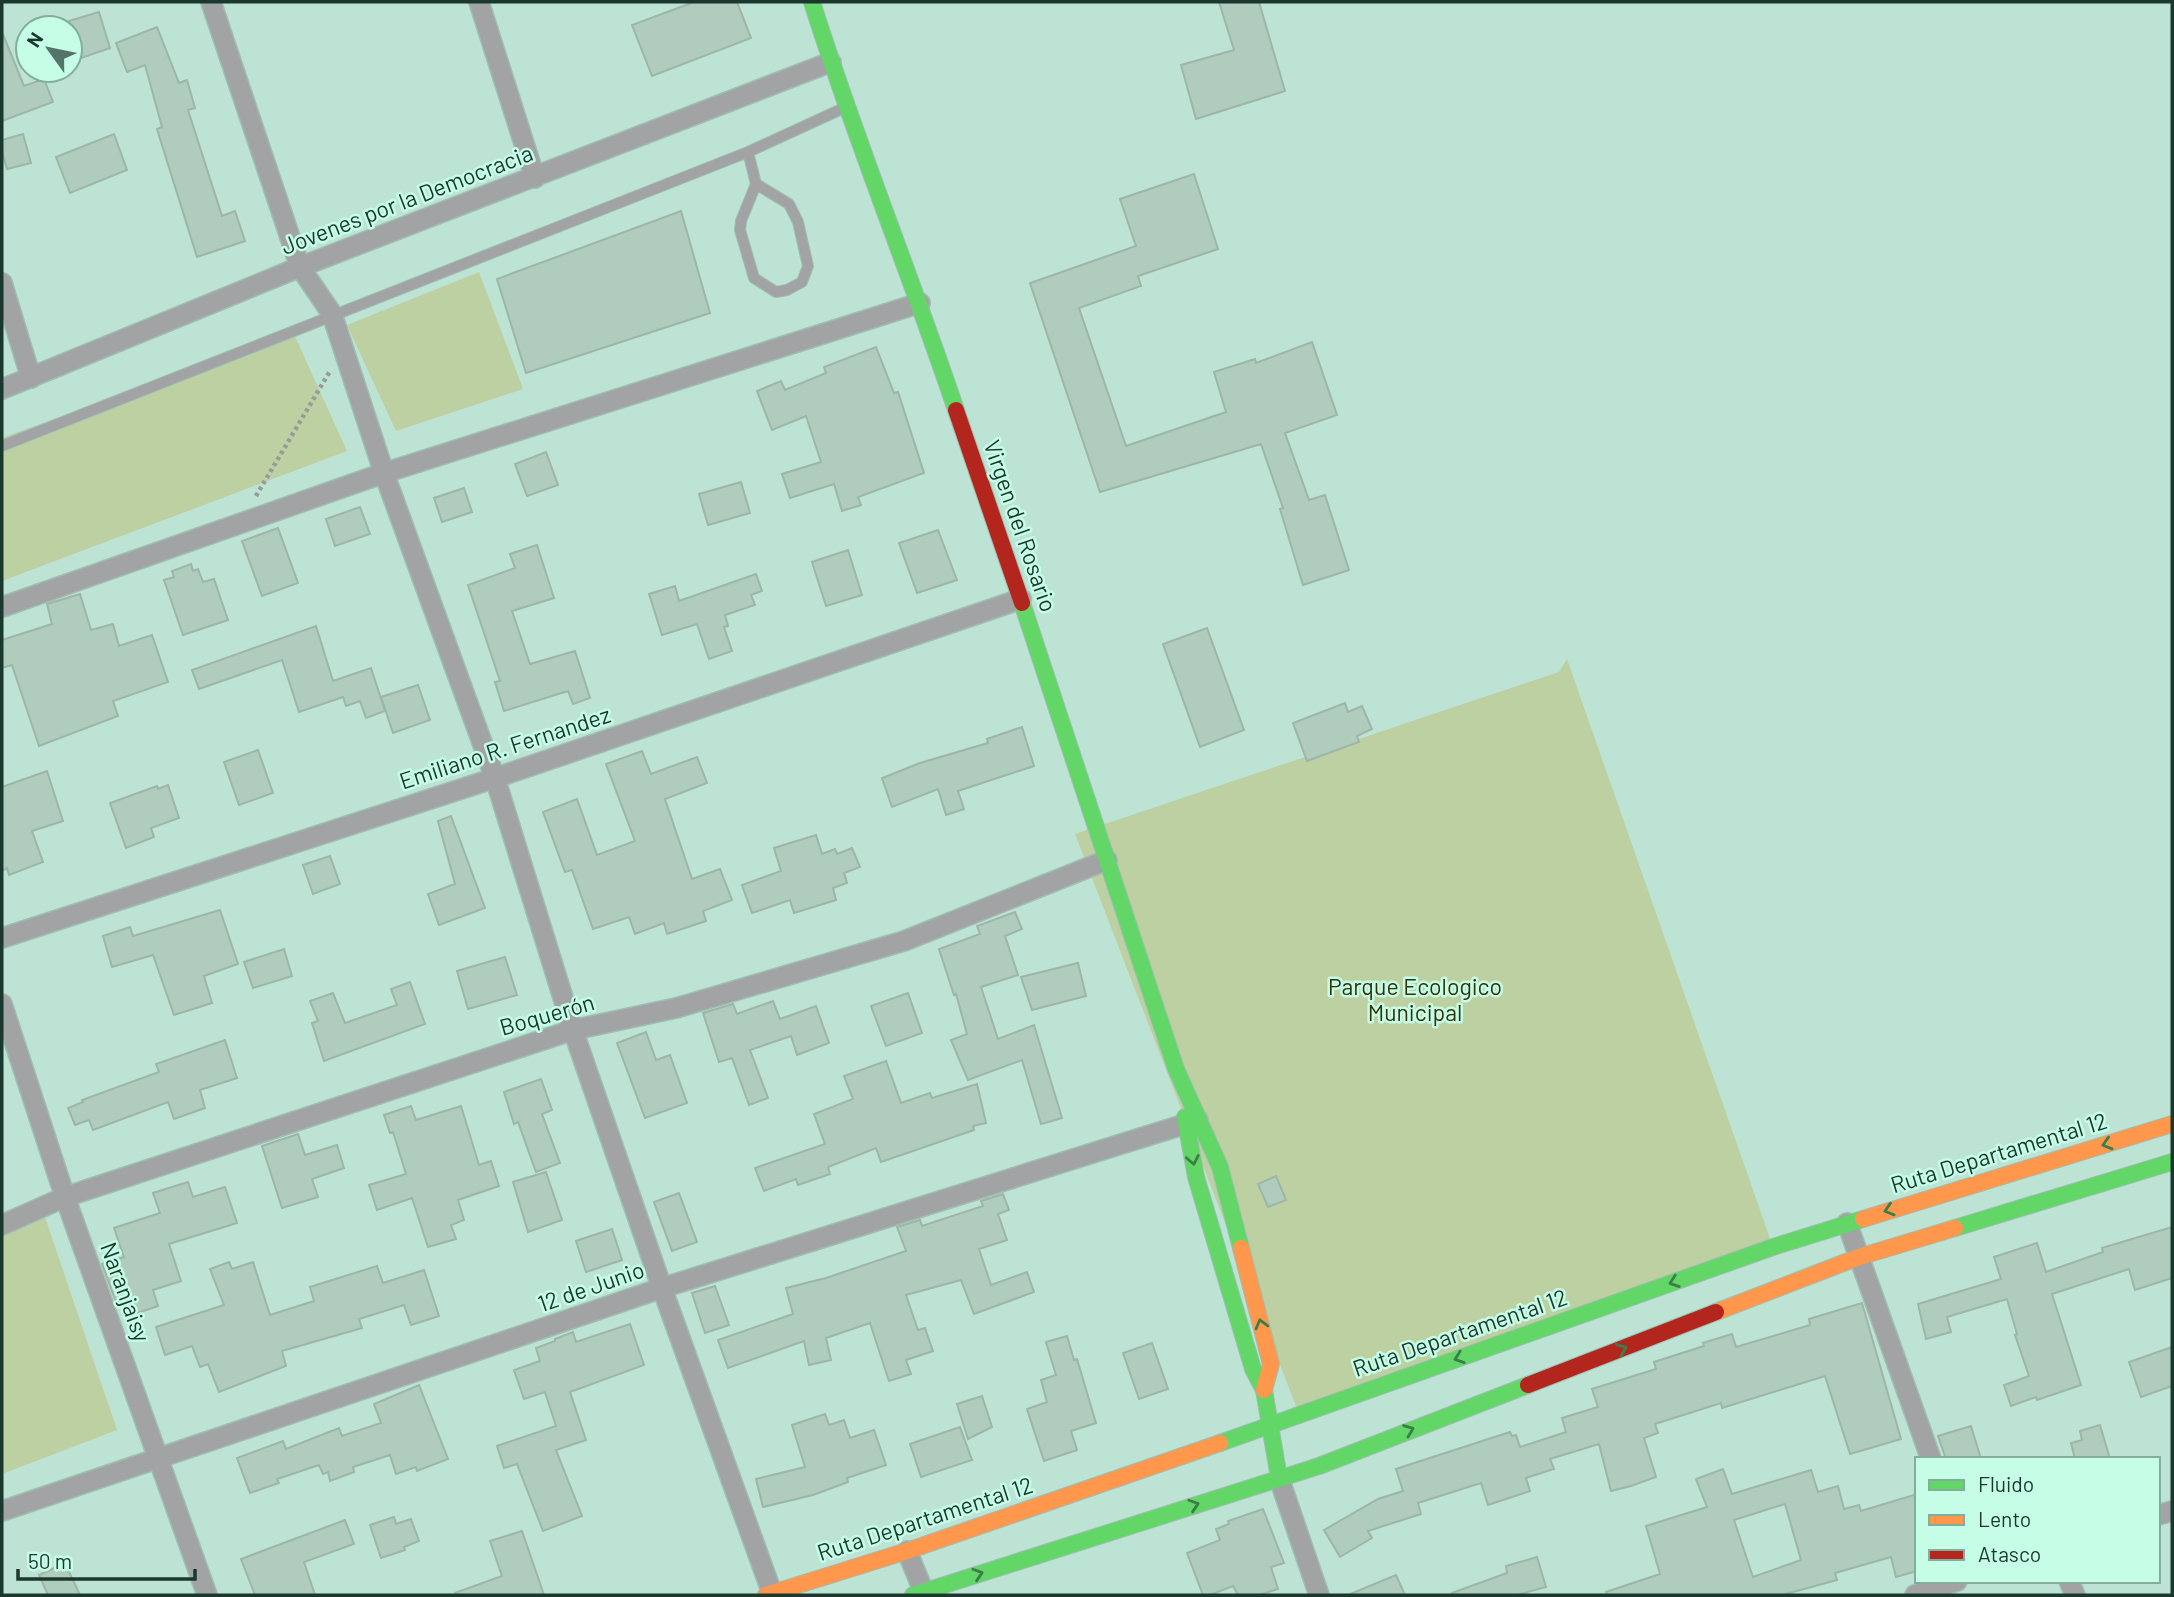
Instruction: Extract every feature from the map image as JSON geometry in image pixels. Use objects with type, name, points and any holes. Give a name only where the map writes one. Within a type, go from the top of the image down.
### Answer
[{"type":"main road","name":"Virgen del Rosario","points":[[812,2],[831,62],[920,303],[1021,599],[1192,1122]]},
{"type":"main road","points":[[1192,1122],[1220,1167],[1271,1364],[1264,1390]]},
{"type":"main road","points":[[1192,1122],[1196,1177],[1253,1369],[1264,1390],[1279,1478]]},
{"type":"main road","name":"Ruta Departamental 12","points":[[769,1594],[907,1551],[1269,1426],[1773,1247],[2172,1124]]},
{"type":"main road","points":[[920,1594],[1318,1466],[1859,1257],[2172,1162]]},
{"type":"street","points":[[211,2],[300,267],[332,314],[384,473],[495,778],[573,1030],[769,1594]]},
{"type":"street","points":[[479,2],[535,178]]},
{"type":"street","name":"Jovenes por la Democracia","points":[[2,389],[300,267],[831,62]]},
{"type":"street","points":[[2,283],[31,378]]},
{"type":"street","points":[[2,607],[384,473],[920,303]]},
{"type":"street","name":"Emiliano R. Fernandez","points":[[2,938],[495,778],[1021,599]]},
{"type":"street","name":"Boquerón","points":[[2,1225],[65,1197],[573,1030],[676,1008],[904,941],[1107,860]]},
{"type":"street","name":"Naranjaisy","points":[[2,1004],[65,1197],[207,1595]]},
{"type":"street","name":"12 de Junio","points":[[2,1511],[662,1289],[1192,1122]]},
{"type":"street","points":[[1847,1223],[1930,1457]]},
{"type":"street","points":[[1279,1478],[1318,1595]]},
{"type":"street","points":[[907,1551],[920,1594]]},
{"type":"street","points":[[1915,1595],[1951,1583]]},
{"type":"lane","points":[[2,446],[748,152],[848,106]]},
{"type":"lane","points":[[748,152],[756,184],[741,220],[740,230],[754,278],[776,292],[788,290],[802,282],[808,266],[798,222],[789,204],[756,184]]},
{"type":"path","points":[[241,523],[342,349]]},
{"type":"green space","points":[[479,272],[523,389],[396,431],[347,325]]},
{"type":"green space","points":[[293,332],[347,451],[2,581],[2,438]]},
{"type":"green space","name":"Parque Ecologico Municipal","points":[[1567,659],[1773,1247],[1299,1414],[1075,834],[1559,672]]},
{"type":"green space","points":[[45,1217],[117,1430],[2,1474],[2,1236]]},
{"type":"building","points":[[694,2],[737,2],[751,38],[652,76],[632,25]]},
{"type":"building","points":[[1219,2],[1259,2],[1285,91],[1196,119],[1181,65],[1234,50]]},
{"type":"building","points":[[99,12],[110,48],[84,57],[84,16]]},
{"type":"building","points":[[157,27],[179,83],[187,80],[195,108],[188,110],[222,216],[235,211],[245,241],[197,257],[157,129],[162,127],[145,65],[127,72],[116,43]]},
{"type":"building","points":[[2,32],[14,61],[14,84],[46,84],[53,102],[2,121]]},
{"type":"building","points":[[23,134],[31,163],[7,169],[2,140]]},
{"type":"building","points":[[114,134],[127,170],[70,193],[56,157]]},
{"type":"building","points":[[1194,174],[1218,249],[1138,276],[1141,286],[1079,308],[1126,446],[1226,412],[1214,372],[1255,359],[1256,363],[1312,342],[1337,415],[1285,433],[1309,500],[1325,495],[1349,570],[1303,585],[1280,509],[1283,508],[1261,444],[1100,492],[1030,283],[1136,246],[1120,199]]},
{"type":"building","points":[[681,211],[710,313],[526,373],[497,279]]},
{"type":"building","points":[[876,347],[894,393],[898,392],[924,473],[858,497],[861,505],[842,511],[834,484],[790,498],[782,474],[821,462],[806,416],[772,430],[757,391],[781,381],[785,390],[826,373],[824,367]]},
{"type":"building","points":[[546,452],[558,485],[527,496],[515,464]]},
{"type":"building","points":[[741,482],[750,513],[708,525],[699,494]]},
{"type":"building","points":[[464,488],[472,512],[442,522],[434,498]]},
{"type":"building","points":[[360,507],[370,534],[335,546],[326,519]]},
{"type":"building","points":[[278,528],[298,583],[262,596],[242,541]]},
{"type":"building","points":[[938,530],[957,580],[917,593],[899,543]]},
{"type":"building","points":[[537,545],[554,598],[512,611],[530,664],[575,651],[590,698],[573,704],[568,691],[504,711],[495,682],[500,681],[468,585],[515,568],[510,554]]},
{"type":"building","points":[[848,550],[862,595],[826,606],[812,562]]},
{"type":"building","points":[[191,564],[193,571],[198,569],[203,582],[214,579],[228,620],[183,635],[164,580],[174,577],[172,571]]},
{"type":"building","points":[[756,574],[762,591],[751,595],[755,605],[725,615],[728,626],[724,627],[732,651],[709,659],[697,624],[662,635],[649,594],[675,586],[679,601]]},
{"type":"building","points":[[80,594],[91,630],[113,624],[119,646],[152,635],[168,682],[113,701],[118,716],[39,746],[12,665],[2,668],[2,640],[52,624],[47,604]]},
{"type":"building","points":[[316,626],[333,681],[371,668],[385,711],[366,718],[360,701],[346,706],[343,697],[299,712],[282,660],[199,689],[192,670]]},
{"type":"building","points":[[1207,628],[1244,730],[1200,747],[1163,644]]},
{"type":"building","points":[[418,685],[430,720],[393,733],[381,697]]},
{"type":"building","points":[[1345,703],[1348,712],[1362,706],[1372,729],[1357,736],[1359,742],[1307,761],[1293,723]]},
{"type":"building","points":[[1022,727],[1034,766],[958,791],[964,809],[946,815],[938,789],[892,807],[882,778],[920,763],[988,743],[987,739]]},
{"type":"building","points":[[258,750],[273,793],[239,805],[224,762]]},
{"type":"building","points":[[642,751],[651,774],[697,757],[707,783],[665,799],[692,879],[720,869],[732,900],[703,911],[706,921],[667,934],[664,923],[635,934],[629,917],[593,929],[572,870],[565,872],[543,812],[577,799],[597,855],[635,841],[606,764]]},
{"type":"building","points":[[47,771],[63,821],[32,831],[43,862],[9,875],[7,868],[2,871],[2,787]]},
{"type":"building","points":[[168,785],[179,818],[151,828],[154,837],[126,848],[110,803],[157,786],[158,789]]},
{"type":"building","points":[[451,816],[485,908],[439,925],[428,894],[455,884],[438,821]]},
{"type":"building","points":[[816,835],[822,854],[835,849],[837,854],[852,848],[860,867],[844,873],[847,883],[833,888],[836,900],[794,913],[790,900],[752,913],[742,885],[781,871],[774,848]]},
{"type":"building","points":[[330,856],[340,884],[313,894],[303,865]]},
{"type":"building","points":[[220,910],[238,964],[204,976],[212,1003],[174,1015],[153,955],[112,967],[103,936],[130,927],[133,936]]},
{"type":"building","points":[[1015,912],[1022,929],[1005,936],[1018,975],[981,987],[998,1039],[1034,1025],[1062,1118],[1041,1124],[1022,1060],[968,1080],[951,1040],[967,1034],[939,949],[980,934],[977,926]]},
{"type":"building","points":[[284,949],[292,976],[253,988],[244,962]]},
{"type":"building","points":[[505,957],[517,995],[468,1009],[457,971]]},
{"type":"building","points":[[1078,963],[1086,996],[1032,1010],[1021,977]]},
{"type":"building","points":[[410,982],[425,1024],[324,1061],[312,1023],[318,1021],[310,1001],[333,993],[345,1023],[397,1005],[391,989]]},
{"type":"building","points":[[908,993],[922,1033],[886,1046],[871,1006]]},
{"type":"building","points":[[773,1001],[780,1019],[816,1006],[829,1043],[797,1055],[791,1036],[750,1050],[768,1098],[749,1105],[732,1058],[719,1062],[703,1013],[733,1004],[737,1014]]},
{"type":"building","points":[[646,1032],[656,1060],[670,1055],[687,1103],[645,1118],[617,1043]]},
{"type":"building","points":[[225,1040],[237,1078],[200,1090],[205,1108],[174,1119],[168,1102],[93,1130],[89,1120],[75,1125],[68,1108],[83,1102],[82,1100],[159,1072],[156,1064]]},
{"type":"building","points":[[886,1061],[901,1103],[930,1093],[932,1098],[977,1084],[986,1123],[973,1126],[974,1130],[881,1162],[876,1148],[828,1167],[830,1174],[798,1185],[796,1179],[764,1191],[755,1168],[825,1144],[814,1114],[853,1099],[844,1076]]},
{"type":"building","points":[[541,1079],[552,1110],[542,1114],[560,1163],[536,1172],[518,1122],[514,1124],[504,1092]]},
{"type":"building","points":[[411,1106],[416,1120],[461,1106],[479,1165],[491,1161],[499,1186],[458,1200],[464,1220],[451,1225],[456,1239],[428,1247],[412,1198],[377,1210],[369,1185],[406,1174],[393,1132],[390,1133],[384,1115]]},
{"type":"building","points":[[298,1134],[305,1155],[337,1145],[344,1168],[312,1179],[318,1197],[282,1208],[262,1146]]},
{"type":"building","points":[[546,1172],[562,1220],[528,1232],[513,1182]]},
{"type":"building","points":[[1276,1176],[1286,1200],[1268,1207],[1258,1184]]},
{"type":"building","points":[[188,1182],[193,1197],[225,1187],[237,1223],[169,1244],[181,1281],[153,1290],[158,1306],[129,1316],[124,1300],[116,1302],[102,1264],[124,1257],[114,1228],[160,1213],[153,1193]]},
{"type":"building","points":[[679,1193],[697,1242],[672,1251],[654,1202]]},
{"type":"building","points":[[1003,1194],[1009,1210],[998,1214],[1007,1240],[979,1249],[991,1285],[1027,1272],[1034,1292],[974,1314],[961,1280],[906,1295],[918,1330],[925,1328],[933,1351],[906,1360],[911,1374],[889,1381],[870,1323],[826,1338],[831,1360],[809,1365],[804,1341],[728,1368],[718,1340],[793,1314],[786,1288],[826,1278],[906,1251],[897,1227],[920,1220],[922,1226],[983,1206],[981,1201]]},
{"type":"building","points":[[2172,1227],[2172,1278],[2135,1290],[2129,1269],[2052,1294],[2081,1385],[2011,1406],[2004,1385],[2029,1376],[2015,1335],[2017,1334],[2007,1299],[1947,1317],[1951,1332],[1926,1339],[1918,1304],[2001,1279],[1994,1257],[2037,1243],[2046,1272],[2103,1252],[2102,1248]]},
{"type":"building","points":[[612,1229],[622,1260],[586,1272],[576,1241]]},
{"type":"building","points":[[229,1262],[232,1269],[253,1262],[270,1315],[314,1301],[310,1287],[377,1266],[383,1283],[424,1270],[439,1316],[411,1325],[404,1305],[359,1319],[362,1328],[282,1351],[286,1366],[219,1392],[208,1364],[200,1367],[192,1346],[165,1355],[156,1327],[224,1305],[210,1269]]},
{"type":"building","points":[[715,1286],[729,1325],[705,1333],[692,1293]]},
{"type":"building","points":[[1862,1303],[1901,1439],[1850,1454],[1825,1376],[1722,1408],[1721,1403],[1655,1424],[1658,1433],[1644,1438],[1656,1477],[1631,1486],[1611,1491],[1599,1444],[1550,1459],[1554,1469],[1526,1478],[1530,1491],[1488,1505],[1481,1483],[1418,1503],[1421,1514],[1368,1531],[1372,1538],[1340,1557],[1324,1530],[1378,1499],[1403,1491],[1396,1469],[1510,1432],[1512,1436],[1516,1435],[1520,1447],[1566,1432],[1562,1418],[1598,1407],[1592,1389],[1656,1369],[1654,1362],[1704,1346],[1703,1343],[1732,1334],[1736,1347],[1810,1325],[1809,1319]]},
{"type":"building","points":[[630,1324],[644,1365],[570,1392],[586,1440],[556,1450],[582,1516],[543,1531],[517,1464],[504,1468],[497,1446],[556,1426],[545,1392],[524,1399],[514,1370],[540,1361],[536,1348],[555,1339],[573,1332],[576,1342]]},
{"type":"building","points":[[1067,1336],[1074,1360],[1077,1359],[1096,1423],[1071,1431],[1077,1450],[1044,1461],[1027,1409],[1047,1402],[1041,1380],[1056,1375],[1046,1342]]},
{"type":"building","points":[[1152,1343],[1168,1389],[1139,1399],[1123,1353]]},
{"type":"building","points":[[2172,1347],[2172,1386],[2141,1397],[2129,1362]]},
{"type":"building","points":[[419,1385],[448,1459],[417,1471],[416,1467],[396,1474],[390,1455],[353,1467],[354,1472],[330,1481],[328,1472],[323,1474],[319,1465],[277,1479],[279,1483],[250,1493],[237,1458],[283,1441],[286,1449],[339,1428],[342,1436],[381,1423],[374,1404]]},
{"type":"building","points":[[982,1396],[992,1427],[968,1439],[957,1404]]},
{"type":"building","points":[[825,1414],[829,1425],[844,1420],[850,1438],[874,1430],[886,1465],[847,1478],[848,1482],[813,1495],[763,1507],[756,1479],[805,1467],[792,1425]]},
{"type":"building","points":[[2100,1425],[2109,1457],[2074,1457],[2071,1443],[2082,1440],[2080,1431]]},
{"type":"building","points":[[1971,1426],[1980,1457],[1945,1457],[1938,1436]]},
{"type":"building","points":[[960,1427],[972,1460],[921,1477],[910,1444]]},
{"type":"building","points":[[1723,1469],[1732,1494],[1811,1470],[1818,1492],[1838,1486],[1844,1509],[1859,1505],[1861,1511],[1915,1495],[1915,1572],[1896,1577],[1891,1557],[1835,1573],[1837,1580],[1782,1595],[1607,1595],[1606,1592],[1660,1574],[1646,1526],[1707,1507],[1696,1479]],"holes":[[[1785,1504],[1801,1560],[1753,1577],[1734,1520]]]},
{"type":"building","points":[[1263,1509],[1284,1563],[1271,1567],[1278,1589],[1259,1595],[1238,1595],[1233,1586],[1203,1595],[1187,1553],[1220,1540],[1216,1529],[1229,1524],[1228,1521]]},
{"type":"building","points":[[394,1517],[396,1524],[411,1519],[419,1541],[404,1547],[405,1550],[381,1558],[370,1525]]},
{"type":"building","points":[[345,1520],[354,1544],[304,1562],[315,1595],[255,1595],[241,1559]]},
{"type":"building","points":[[522,1531],[544,1595],[455,1595],[502,1576],[490,1541]]},
{"type":"building","points":[[1537,1557],[1546,1587],[1517,1595],[1452,1595],[1507,1573],[1506,1566]]},
{"type":"building","points":[[65,1563],[80,1595],[48,1595],[39,1575]]},
{"type":"building","points":[[1396,1575],[1405,1595],[1348,1595]]},
{"type":"traffic: fast","points":[[812,2],[956,410]]},
{"type":"traffic: fast","points":[[1022,603],[1176,1069],[1220,1167],[1241,1248]]},
{"type":"traffic: fast","points":[[1185,1117],[1196,1177],[1253,1369],[1264,1390],[1279,1478]]},
{"type":"traffic: fast","points":[[1955,1228],[2172,1162]]},
{"type":"traffic: fast","points":[[1220,1443],[1773,1247],[1863,1219]]},
{"type":"traffic: fast","points":[[913,1595],[1319,1466],[1528,1385]]},
{"type":"traffic: slow","points":[[1863,1219],[2172,1124]]},
{"type":"traffic: slow","points":[[1716,1312],[1859,1257],[1955,1228]]},
{"type":"traffic: slow","points":[[1241,1248],[1271,1364],[1264,1390]]},
{"type":"traffic: slow","points":[[766,1595],[907,1551],[1220,1443]]},
{"type":"traffic: jam","points":[[956,410],[1022,603]]},
{"type":"traffic: jam","points":[[1528,1385],[1716,1312]]}]
